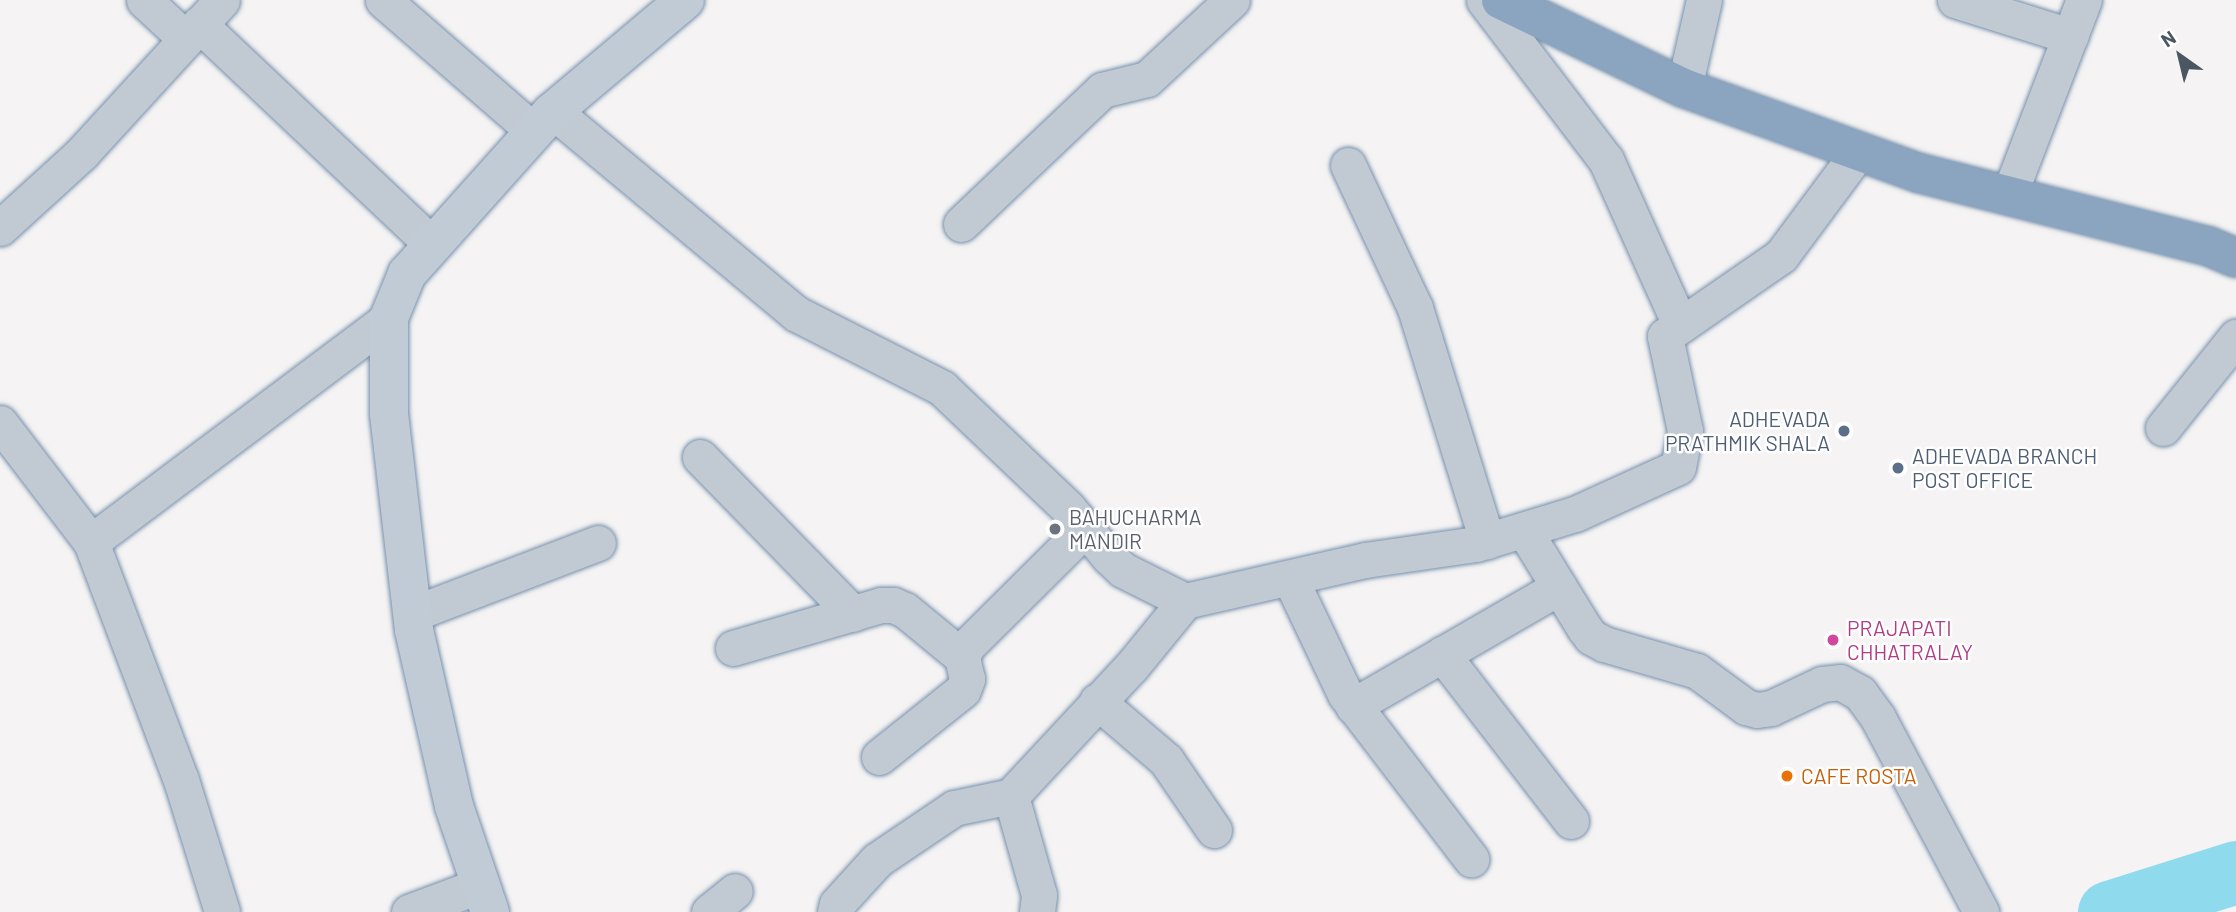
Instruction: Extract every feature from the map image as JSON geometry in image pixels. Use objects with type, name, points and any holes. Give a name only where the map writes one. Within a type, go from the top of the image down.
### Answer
[{"type":"highway","points":[[1501,0],[1684,88],[1919,173],[2208,246],[2236,258]]},
{"type":"street","points":[[144,0],[202,21],[433,245]]},
{"type":"street","points":[[383,0],[797,314],[942,387],[1058,498],[1123,569],[1185,601]]},
{"type":"street","points":[[409,912],[486,898],[454,806],[412,614],[389,413],[389,318],[407,274],[544,122],[685,0]]},
{"type":"street","points":[[961,224],[1102,90],[1147,79],[1232,0]]},
{"type":"street","points":[[1484,0],[1606,160],[1680,325]]},
{"type":"street","points":[[1684,88],[1704,0]]},
{"type":"street","points":[[1955,0],[2070,36]]},
{"type":"street","points":[[2009,195],[2084,0]]},
{"type":"street","points":[[0,228],[82,153],[202,21]]},
{"type":"street","points":[[835,912],[837,904],[877,860],[954,808],[1011,796],[1185,601],[1365,560],[1487,541],[1575,514],[1678,467],[1685,431],[1665,336],[1781,256],[1859,151]]},
{"type":"street","points":[[1348,165],[1415,308],[1487,541]]},
{"type":"street","points":[[91,542],[389,318]]},
{"type":"street","points":[[2163,428],[2236,337]]},
{"type":"street","points":[[0,423],[91,542],[181,780],[222,912]]},
{"type":"street","points":[[700,457],[853,614]]},
{"type":"street","points":[[879,757],[963,690],[967,679],[962,657],[967,646],[1085,529]]},
{"type":"street","points":[[1524,530],[1591,637],[1697,671],[1746,707],[1771,708],[1822,684],[1840,682],[1860,693],[1878,718],[1981,912]]},
{"type":"street","points":[[412,614],[598,542]]},
{"type":"street","points":[[1290,578],[1330,665],[1353,706],[1471,859]]},
{"type":"street","points":[[1353,706],[1559,587]]},
{"type":"street","points":[[733,648],[881,605],[905,610],[962,657]]},
{"type":"street","points":[[1441,654],[1571,821]]},
{"type":"street","points":[[1097,701],[1167,760],[1214,830]]},
{"type":"street","points":[[1011,796],[1039,895],[1037,912]]},
{"type":"waterway","points":[[2109,912],[2236,872]]},
{"type":"place","name":"ADHEVADA PRATHMIK SHALA","points":[[1844,431]]},
{"type":"place","name":"ADHEVADA BRANCH POST OFFICE","points":[[1898,468]]},
{"type":"place","name":"BAHUCHARMA MANDIR","points":[[1055,529]]},
{"type":"place","name":"PRAJAPATI CHHATRALAY","points":[[1833,640]]},
{"type":"place","name":"CAFE ROSTA","points":[[1787,776]]}]
